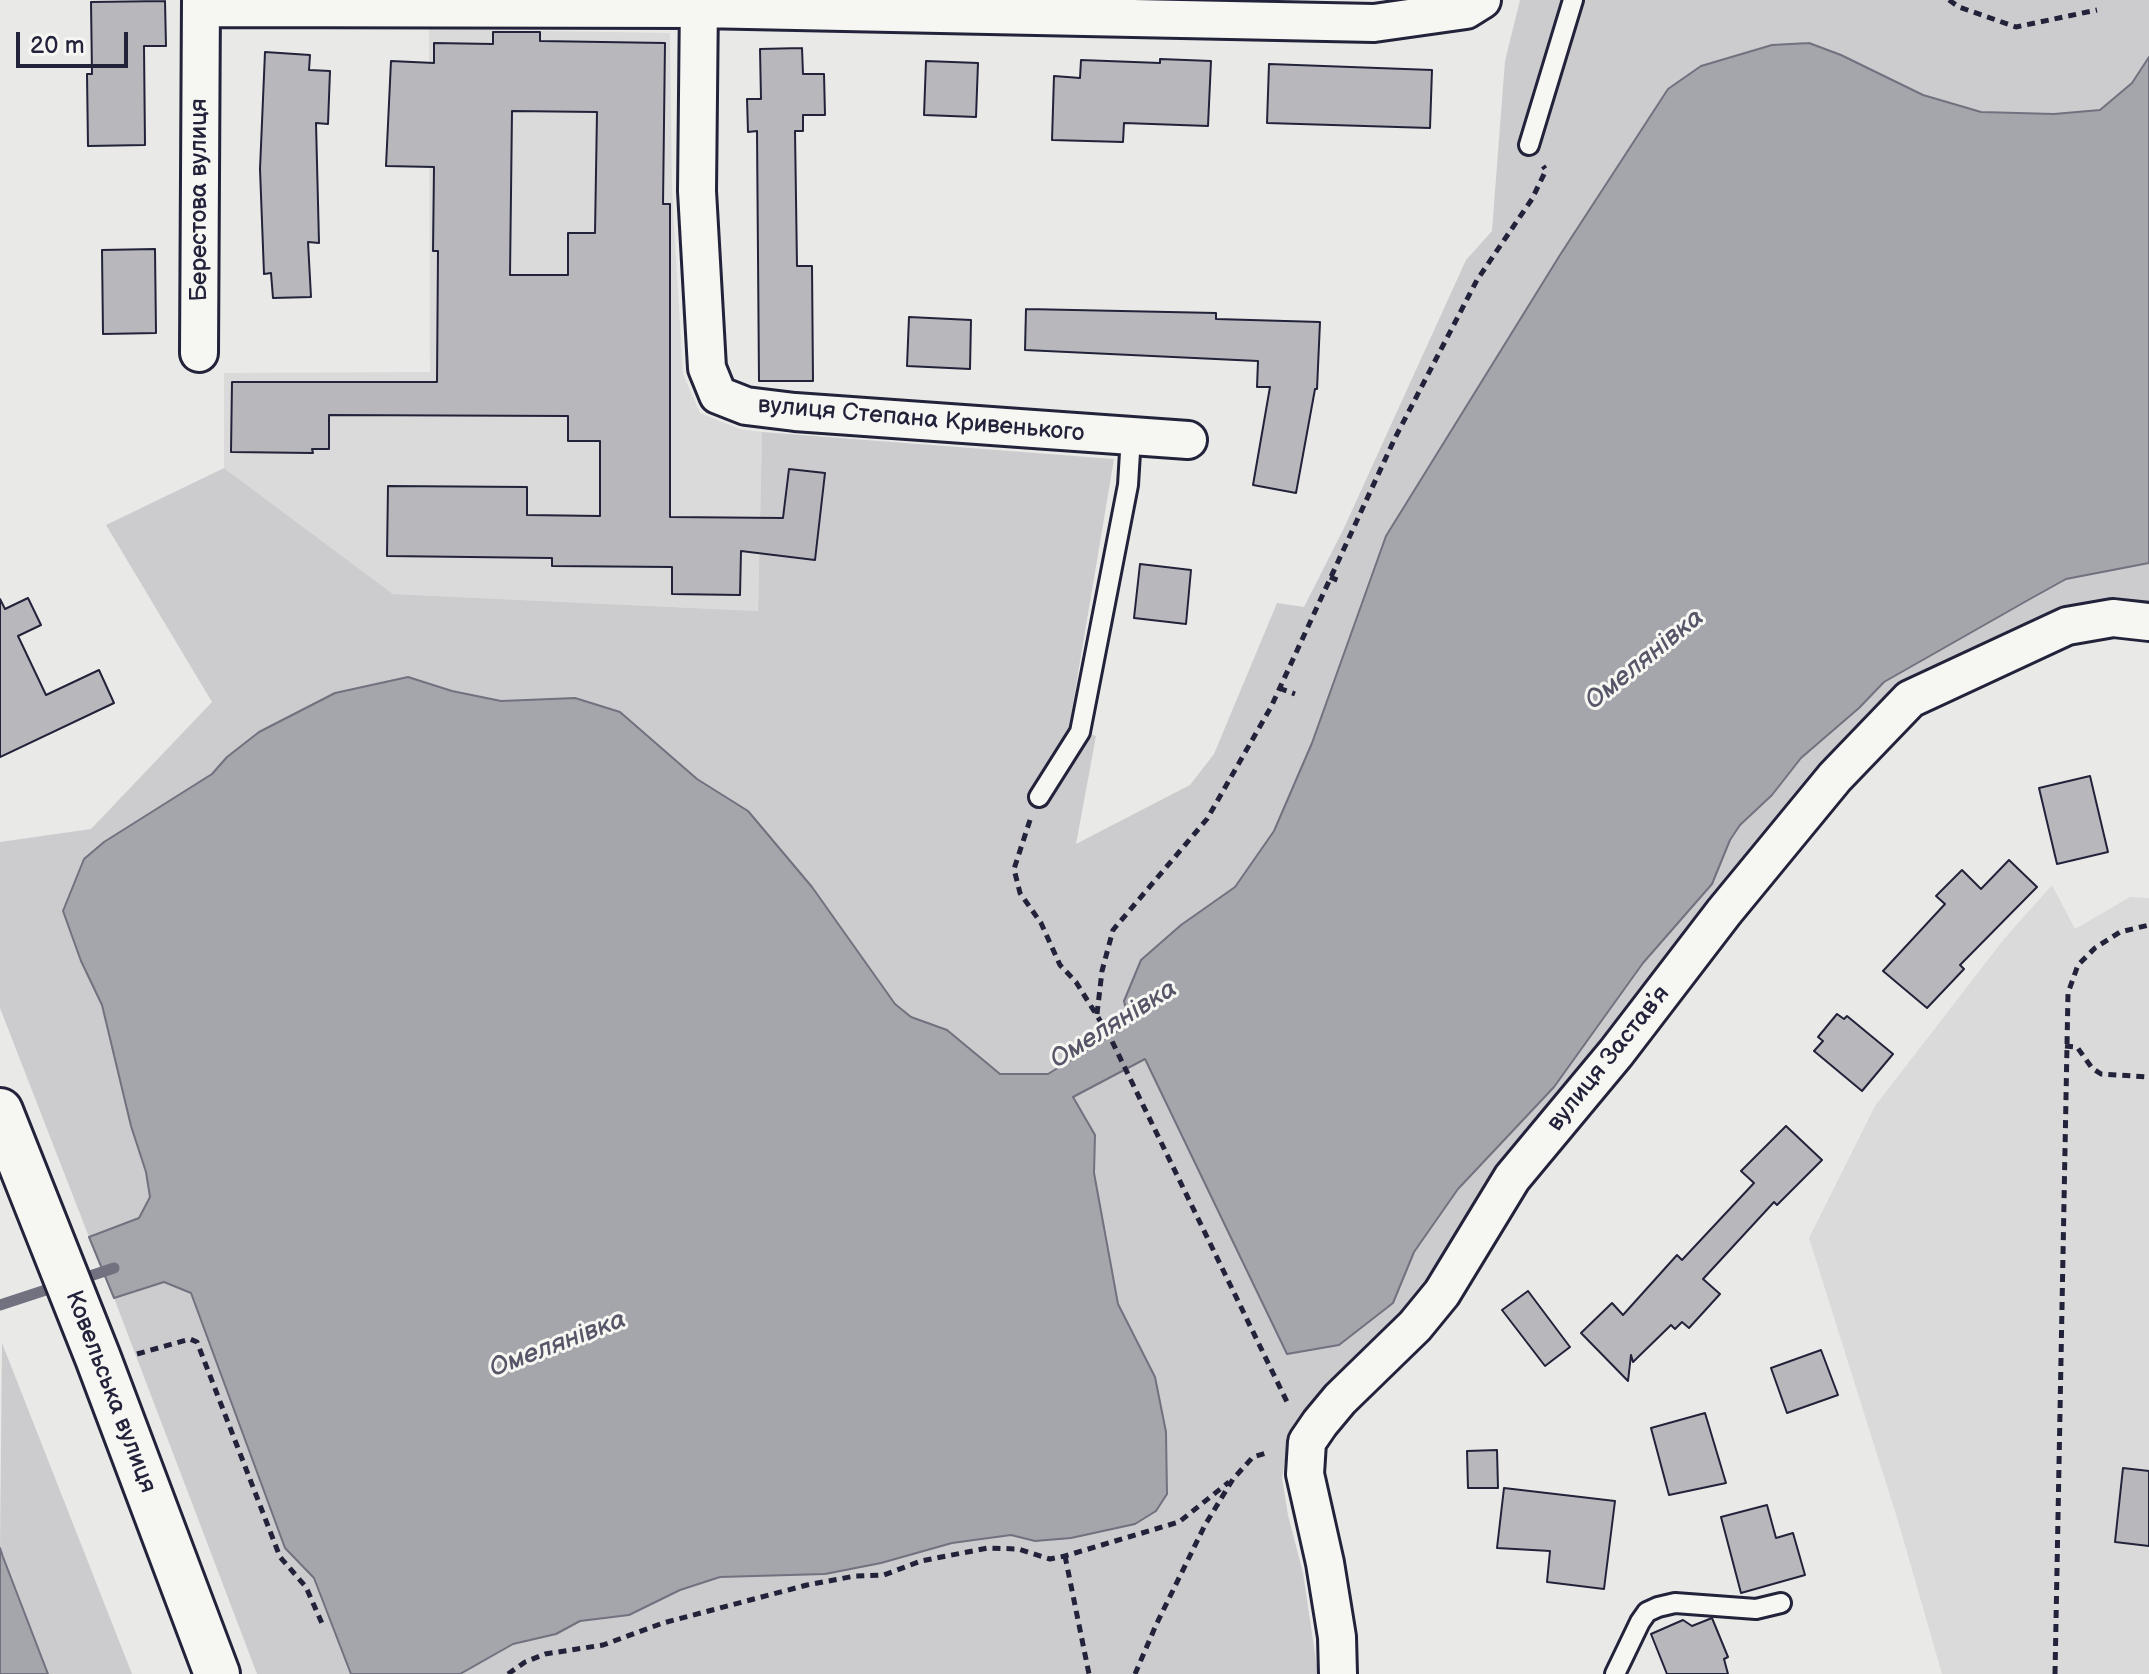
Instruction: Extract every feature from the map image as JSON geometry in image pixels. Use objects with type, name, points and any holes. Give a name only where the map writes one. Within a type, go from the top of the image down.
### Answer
[{"type":"main road","name":"Ковельська вулиця","points":[[0,1111],[39,1209],[113,1357],[217,1674]]},
{"type":"street","points":[[201,4],[699,4],[1374,23],[1466,10],[1482,0]]},
{"type":"street","name":"Берестова вулиця","points":[[199,353],[201,4]]},
{"type":"street","name":"вулиця Степана Кривенького","points":[[699,4],[697,191],[707,368],[718,395],[746,406],[795,412],[1188,440]]},
{"type":"street","name":"вулиця Заставʼя","points":[[1307,1442],[1340,1399],[1415,1326],[1433,1304],[1512,1178],[1616,1053],[1724,912],[1835,777],[1910,699],[2067,626],[2113,618],[2149,622]]},
{"type":"street","points":[[1307,1442],[1305,1474],[1325,1563],[1337,1637],[1338,1674]]},
{"type":"lane","points":[[1529,145],[1573,0]]},
{"type":"lane","points":[[1039,797],[1080,732],[1128,485],[1131,436]]},
{"type":"lane","points":[[1615,1674],[1640,1622],[1647,1612],[1658,1607],[1675,1603],[1756,1609],[1781,1603]]},
{"type":"path","points":[[1949,0],[1959,7],[2016,27],[2097,10]]},
{"type":"path","points":[[1097,1015],[1102,971],[1113,930],[1207,819],[1279,688],[1395,438],[1477,280],[1532,199],[1546,170]]},
{"type":"path","points":[[1330,577],[1342,582]]},
{"type":"path","points":[[1279,688],[1295,694]]},
{"type":"path","points":[[508,1674],[525,1662],[545,1654],[603,1645],[663,1623],[807,1585],[855,1576],[884,1575],[921,1561],[988,1548],[1018,1549],[1050,1559],[1065,1556],[1179,1522],[1233,1479],[1253,1457],[1307,1442],[1109,1035],[1076,982],[1060,965],[1041,923],[1020,893],[1014,869],[1039,797]]},
{"type":"path","points":[[2055,1674],[2068,993],[2078,965],[2095,948],[2120,932],[2149,925]]},
{"type":"path","points":[[2065,1046],[2077,1047],[2092,1068],[2101,1074],[2149,1077]]},
{"type":"path","points":[[113,1357],[190,1339],[197,1342],[280,1557],[306,1587],[324,1628]]},
{"type":"path","points":[[1135,1674],[1205,1525],[1233,1479]]},
{"type":"path","points":[[1065,1556],[1089,1674]]},
{"type":"shaded area","points":[[1520,0],[1564,0],[1520,142],[1537,148],[1583,0],[2149,0],[2149,100],[1317,786],[1138,1029],[1108,1035],[1048,1074],[1000,1074],[947,1030],[911,1017],[895,1004],[812,887],[748,811],[697,779],[668,755],[575,698],[501,701],[452,691],[408,677],[335,693],[259,731],[227,757],[212,774],[104,842],[84,859],[81,961],[102,1005],[150,1197],[140,1218],[89,1237],[0,1008],[0,842],[91,829],[212,702],[106,525],[224,468],[393,594],[758,611],[762,432],[1114,459],[1069,727],[1096,736],[1076,844],[1190,785],[1214,754],[1277,603],[1304,607],[1344,528],[1466,260],[1492,231],[1505,61]]},
{"type":"shaded area","points":[[429,29],[670,33],[672,191],[683,374],[700,413],[740,429],[762,432],[758,611],[393,594],[224,468],[224,373],[430,372]]},
{"type":"shaded area","points":[[2149,563],[2149,616],[2065,616],[1899,684],[1821,763],[1497,1168],[1420,1292],[1287,1449],[1282,1478],[1303,1573],[1318,1674],[460,1674],[513,1644],[556,1634],[580,1621],[629,1615],[680,1590],[720,1577],[825,1574],[881,1563],[952,1543],[1011,1534],[1035,1541],[1135,1524],[1156,1511],[1167,1494],[1166,1432],[1155,1378],[1118,1304],[1094,1173],[1095,1135],[1073,1097],[1145,1059],[1287,1354],[1393,1303],[1414,1252],[1458,1188],[1554,1087],[1643,963],[1712,884],[1730,840],[1740,825],[1772,795],[1801,758],[1884,682],[2066,579]]},
{"type":"shaded area","points":[[2052,885],[2075,929],[2130,897],[2149,898],[2149,1674],[1942,1674],[1898,1521],[1809,1238],[1875,1106],[2004,939]]},
{"type":"shaded area","points":[[164,1282],[191,1293],[285,1548],[314,1578],[351,1674],[257,1674],[114,1298]]},
{"type":"shaded area","points":[[2,1343],[132,1674],[48,1674],[0,1548]]},
{"type":"water","points":[[1809,43],[1923,95],[1981,112],[2054,114],[2100,110],[2132,83],[2149,57],[2149,563],[2066,579],[2030,599],[1884,682],[1801,758],[1772,795],[1740,825],[1730,840],[1712,884],[1643,963],[1554,1087],[1458,1189],[1414,1252],[1393,1303],[1339,1345],[1287,1354],[1145,1059],[1073,1097],[1095,1135],[1094,1173],[1118,1304],[1155,1377],[1166,1432],[1167,1494],[1156,1511],[1135,1524],[1071,1538],[1035,1541],[1011,1535],[952,1543],[881,1563],[825,1574],[720,1577],[680,1590],[629,1615],[580,1621],[556,1634],[513,1644],[460,1674],[351,1674],[314,1578],[285,1548],[191,1293],[164,1282],[114,1298],[89,1237],[139,1218],[150,1197],[102,1005],[81,961],[63,911],[84,859],[104,842],[212,774],[227,757],[259,732],[335,693],[408,677],[452,691],[501,701],[575,698],[620,712],[697,779],[748,811],[812,887],[895,1004],[911,1017],[947,1030],[1000,1074],[1048,1074],[1129,1024],[1124,1001],[1141,960],[1181,925],[1235,887],[1274,831],[1312,743],[1386,536],[1560,255],[1668,89],[1701,66],[1772,45]]},
{"type":"water","points":[[0,1548],[3,1557],[48,1674],[0,1674]]},
{"type":"building","points":[[165,1],[166,46],[144,46],[145,145],[88,146],[87,74],[92,74],[91,2]]},
{"type":"building","points":[[493,32],[540,32],[540,41],[665,43],[663,204],[670,204],[670,517],[783,518],[789,469],[825,473],[815,560],[741,551],[740,595],[672,594],[672,567],[552,566],[552,558],[387,556],[388,486],[527,487],[527,515],[600,516],[600,441],[568,441],[568,416],[329,415],[329,449],[312,449],[313,453],[231,452],[232,382],[437,382],[438,251],[433,251],[434,167],[386,166],[391,61],[434,63],[434,43],[493,44]],"holes":[[[512,111],[597,112],[595,233],[568,233],[568,275],[510,275]]]},
{"type":"building","points":[[802,48],[803,74],[824,74],[825,115],[803,115],[803,131],[795,131],[797,266],[812,266],[813,381],[759,381],[757,131],[748,132],[747,99],[761,99],[760,49]]},
{"type":"building","points":[[265,52],[310,55],[309,70],[330,71],[328,124],[316,123],[319,243],[308,242],[311,297],[273,298],[271,273],[264,274],[260,169]]},
{"type":"building","points":[[1160,59],[1211,61],[1208,126],[1124,123],[1123,142],[1052,140],[1054,76],[1080,78],[1081,60],[1160,63]]},
{"type":"building","points":[[926,61],[978,63],[976,117],[924,115]]},
{"type":"building","points":[[1269,64],[1432,70],[1430,128],[1267,123]]},
{"type":"building","points":[[155,249],[156,333],[103,334],[102,250]]},
{"type":"building","points":[[1026,309],[1216,313],[1216,319],[1320,322],[1317,389],[1296,493],[1253,485],[1270,387],[1257,387],[1258,361],[1025,350]]},
{"type":"building","points":[[909,317],[971,320],[970,369],[907,366]]},
{"type":"building","points":[[1140,564],[1191,570],[1186,624],[1134,618]]},
{"type":"building","points":[[28,598],[41,625],[18,636],[46,695],[99,670],[114,703],[0,757],[0,599],[5,609]]},
{"type":"building","points":[[2090,776],[2108,852],[2057,864],[2039,788]]},
{"type":"building","points":[[2009,860],[2037,887],[1960,965],[1964,969],[1927,1008],[1883,971],[1945,904],[1936,896],[1962,870],[1981,889]]},
{"type":"building","points":[[1837,1014],[1844,1019],[1847,1016],[1893,1054],[1862,1091],[1814,1051],[1823,1041],[1818,1037]]},
{"type":"building","points":[[1786,1126],[1822,1160],[1777,1205],[1774,1202],[1703,1279],[1720,1294],[1689,1328],[1682,1322],[1675,1329],[1671,1325],[1633,1362],[1631,1355],[1628,1381],[1581,1333],[1612,1303],[1623,1315],[1677,1255],[1682,1260],[1754,1183],[1741,1171]]},
{"type":"building","points":[[1528,1291],[1570,1347],[1545,1366],[1502,1310]]},
{"type":"building","points":[[1821,1350],[1838,1395],[1787,1413],[1771,1368]]},
{"type":"building","points":[[1705,1413],[1726,1483],[1669,1495],[1651,1428]]},
{"type":"building","points":[[1497,1450],[1498,1488],[1468,1488],[1467,1451]]},
{"type":"building","points":[[2123,1468],[2149,1471],[2149,1546],[2115,1542]]},
{"type":"building","points":[[1504,1488],[1615,1501],[1604,1589],[1547,1582],[1550,1551],[1497,1548]]},
{"type":"building","points":[[1767,1505],[1776,1538],[1793,1533],[1805,1575],[1741,1593],[1721,1517]]},
{"type":"building","points":[[1712,1618],[1728,1657],[1724,1659],[1728,1674],[1667,1674],[1651,1634],[1683,1620],[1692,1626]]},
{"type":"waterway","name":"Омелянівка","points":[[78,1280],[114,1268]]},
{"type":"waterway","name":"Омелянівка","points":[[0,1305],[61,1285]]}]
